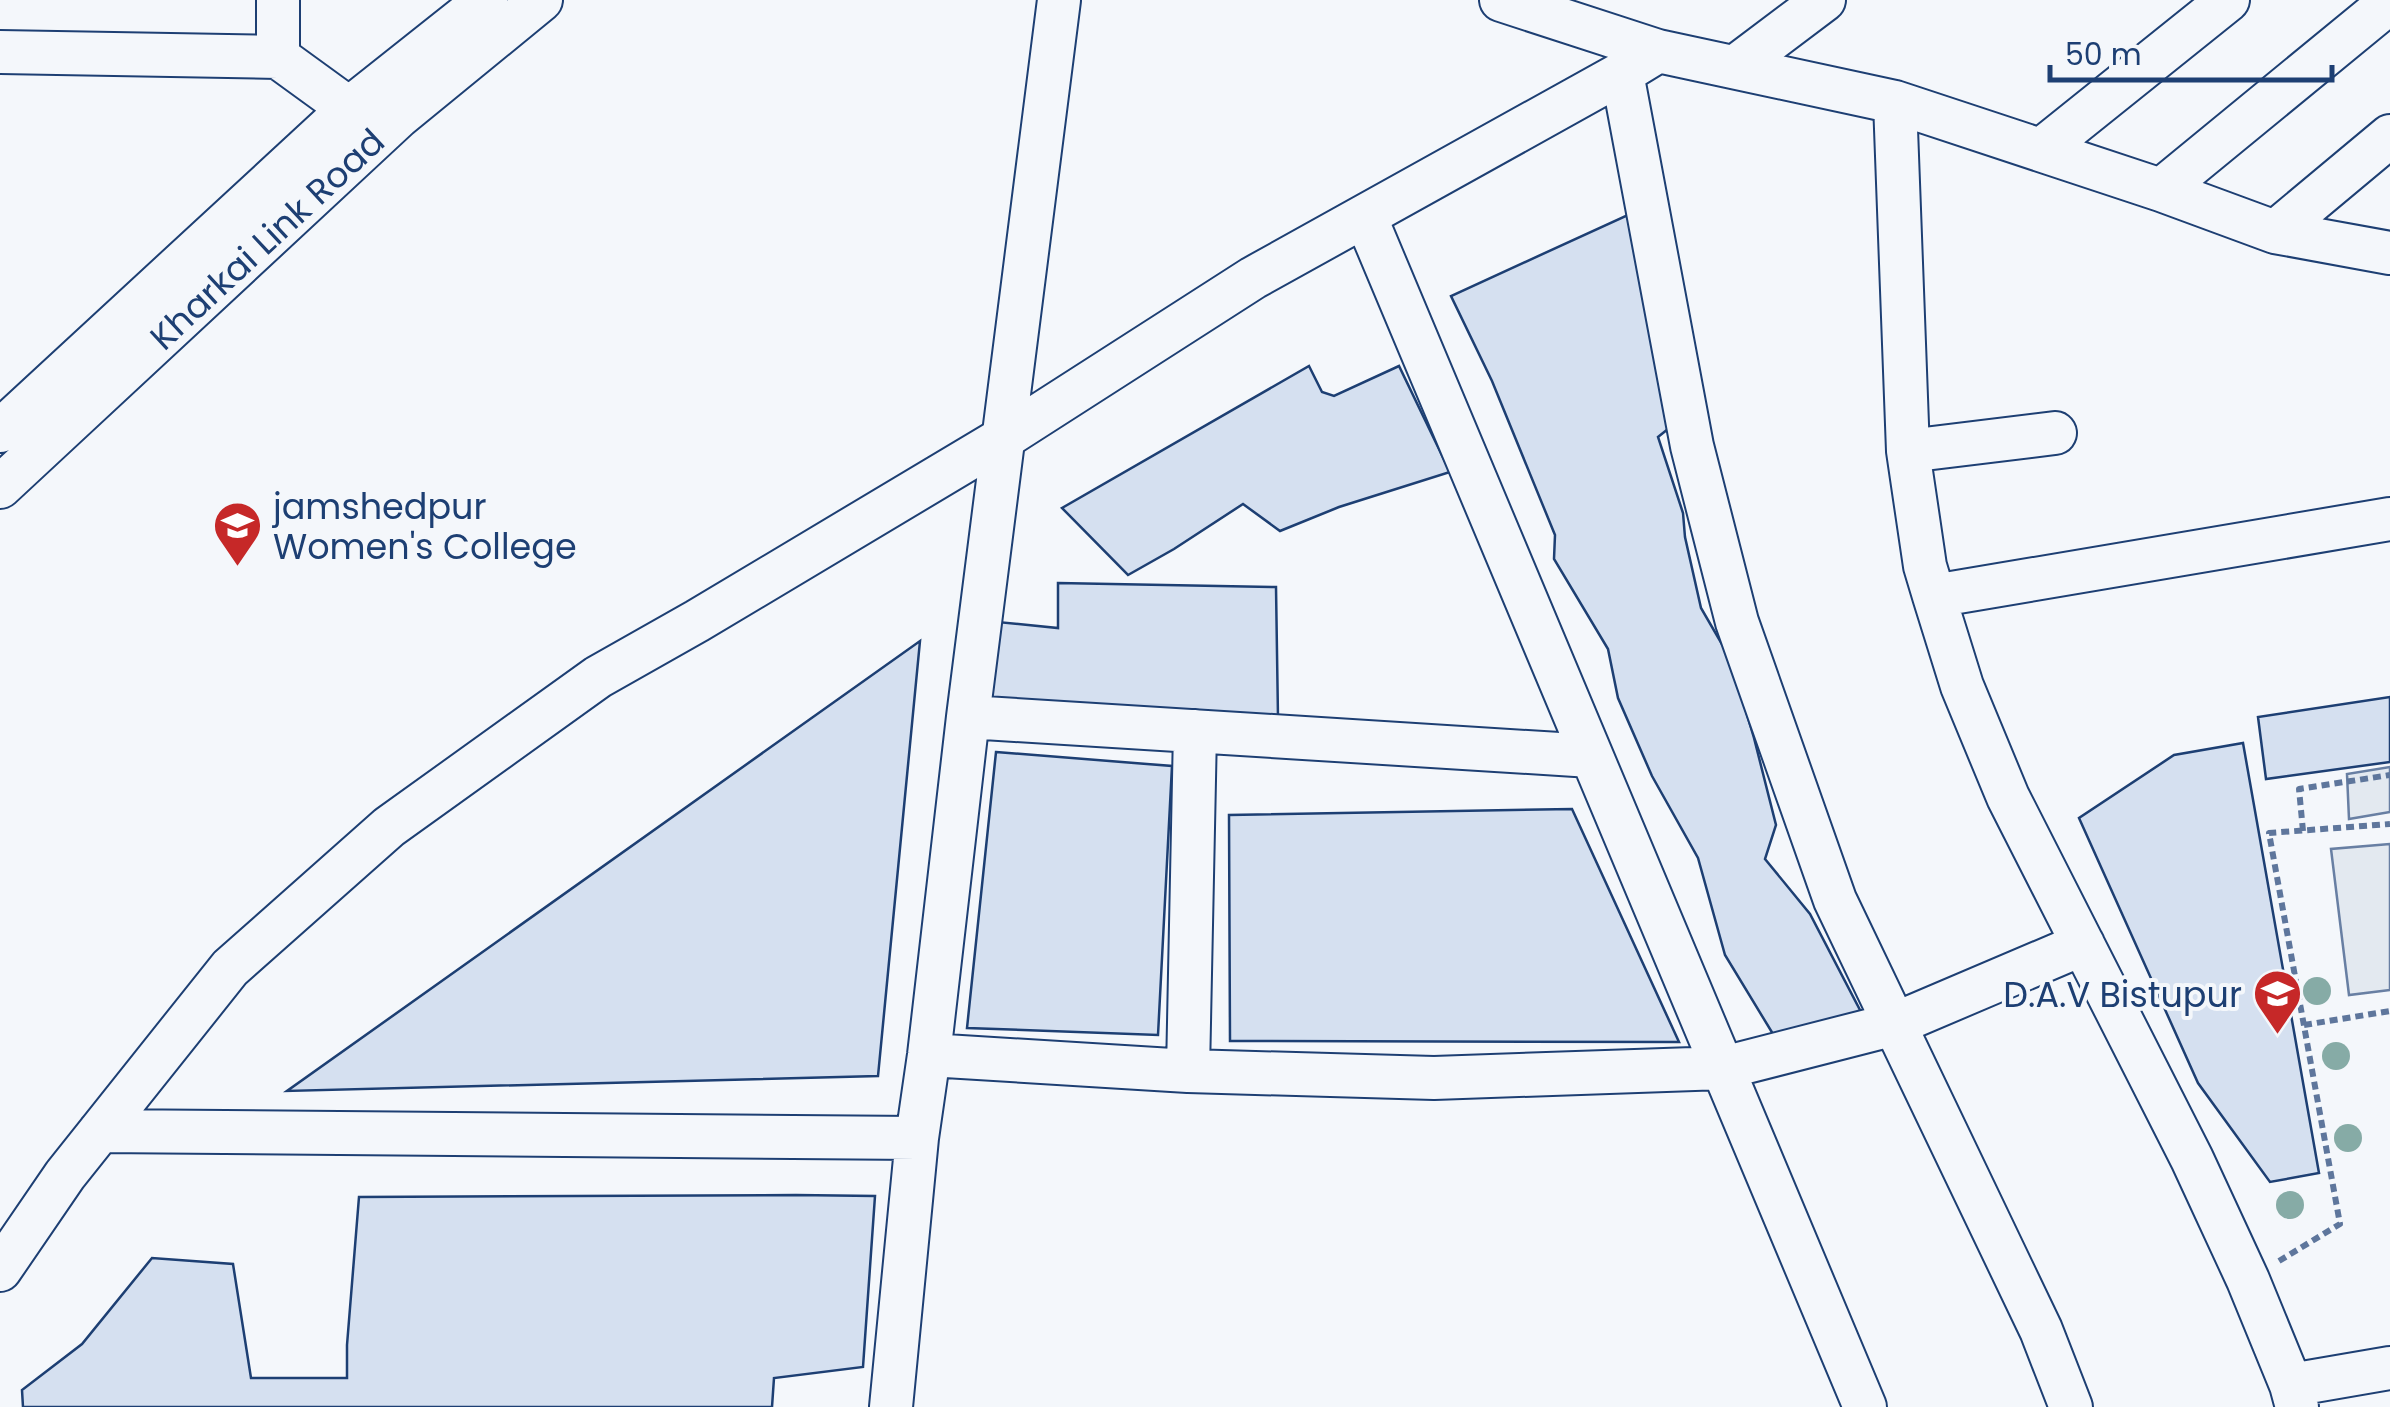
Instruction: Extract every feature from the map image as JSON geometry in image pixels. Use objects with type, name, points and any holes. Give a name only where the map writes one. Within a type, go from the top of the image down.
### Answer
[{"type":"street","points":[[278,0],[278,57]]},
{"type":"street","name":"Kharkai Link Road","points":[[0,487],[486,0]]},
{"type":"street","name":"Kharkai Link Road","points":[[0,432],[366,120],[541,0]]},
{"type":"street","points":[[891,1407],[917,1138],[1060,0]]},
{"type":"street","points":[[1501,0],[1640,62],[1735,67],[1894,102],[2275,232],[2390,253]]},
{"type":"street","points":[[1735,67],[1824,0]]},
{"type":"street","points":[[2041,150],[2228,0]]},
{"type":"street","points":[[2161,190],[2390,2]]},
{"type":"street","points":[[0,52],[278,57],[366,120]]},
{"type":"street","points":[[0,1270],[65,1175],[230,968],[389,828],[598,677],[1005,437],[1253,278],[1640,62]]},
{"type":"street","points":[[1640,62],[1692,446],[1737,622],[1835,900],[2041,1330],[2071,1407]]},
{"type":"street","points":[[1894,102],[1908,451],[1925,566],[1962,686],[2008,797],[2192,1159],[2248,1280],[2294,1396],[2390,1368]]},
{"type":"street","points":[[2275,232],[2388,139]]},
{"type":"street","points":[[1365,216],[1865,1407]]},
{"type":"street","points":[[1908,451],[2055,433]]},
{"type":"street","points":[[1934,596],[2390,519]]},
{"type":"street","points":[[968,716],[1591,756]]},
{"type":"street","points":[[1188,1072],[1195,730]]},
{"type":"street","points":[[929,1055],[1188,1072],[1434,1078],[1723,1068],[1895,1024],[2083,944]]},
{"type":"street","points":[[100,1132],[917,1138]]},
{"type":"path","points":[[2303,831],[2299,789],[2390,776]]},
{"type":"path","points":[[2248,1280],[2340,1224],[2270,833],[2390,824]]},
{"type":"path","points":[[2304,1025],[2390,1011]]},
{"type":"shaded area","points":[[2390,767],[2390,812],[2349,819],[2347,774]]},
{"type":"shaded area","points":[[2390,844],[2390,990],[2349,995],[2331,849]]},
{"type":"building","points":[[1630,214],[1673,425],[1658,437],[1683,513],[1701,608],[1730,658],[1754,738],[1776,825],[1765,859],[1810,914],[1861,1012],[1773,1034],[1725,955],[1698,858],[1652,776],[1618,698],[1608,649],[1554,559],[1555,535],[1492,381],[1451,296]]},
{"type":"building","points":[[1309,366],[1322,392],[1334,396],[1399,366],[1450,472],[1339,507],[1280,531],[1243,504],[1128,575],[1062,508]]},
{"type":"building","points":[[1058,583],[1276,587],[1278,718],[987,702],[998,622],[1058,628]]},
{"type":"building","points":[[920,641],[878,1076],[287,1091]]},
{"type":"building","points":[[2390,697],[2390,762],[2266,779],[2258,717]]},
{"type":"building","points":[[2243,743],[2319,1173],[2270,1182],[2198,1083],[2079,818],[2174,755]]},
{"type":"building","points":[[996,752],[1172,766],[1158,1035],[967,1028]]},
{"type":"building","points":[[1572,809],[1679,1042],[1230,1041],[1229,815]]},
{"type":"building","points":[[875,1196],[863,1367],[774,1378],[772,1407],[23,1407],[22,1390],[82,1344],[152,1258],[233,1264],[251,1378],[347,1378],[359,1197]]},
{"type":"place","name":"jamshedpur Women's College","points":[[238,568]]},
{"type":"place","name":"D.A.V Bistupur","points":[[2277,1036]]}]
